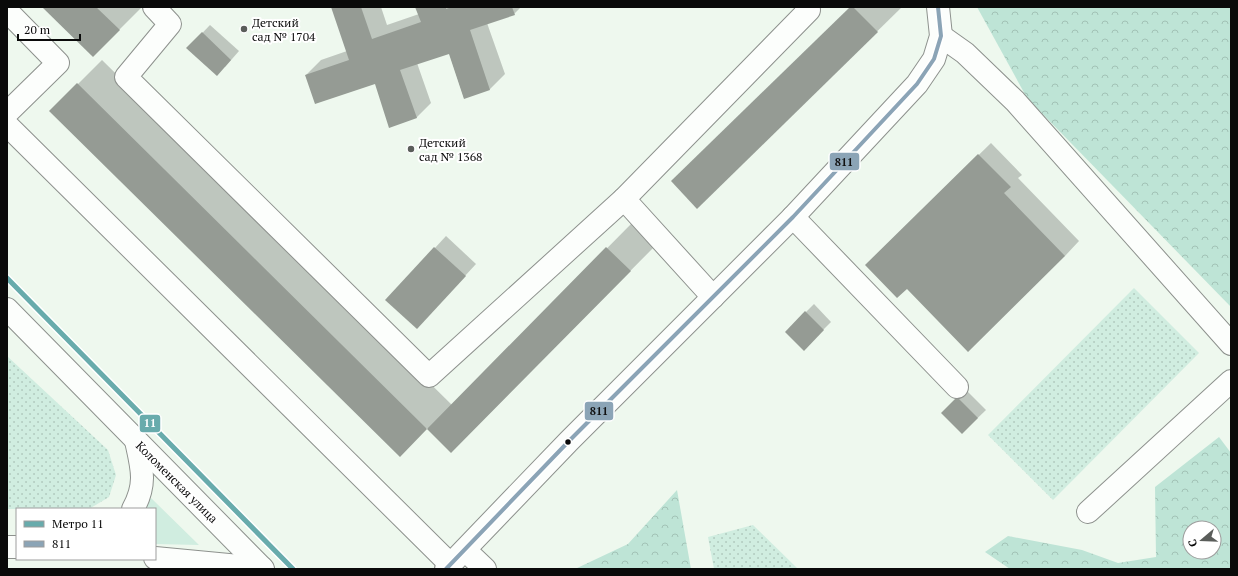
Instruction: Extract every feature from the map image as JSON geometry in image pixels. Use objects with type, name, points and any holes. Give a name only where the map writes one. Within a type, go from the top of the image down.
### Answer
[{"type":"street","points":[[154,7],[170,24],[126,77],[429,376],[624,199],[809,10],[806,7]]},
{"type":"street","points":[[454,561],[569,441],[793,217],[917,84],[934,59],[941,36],[938,7]]},
{"type":"street","points":[[7,11],[58,63],[7,113]]},
{"type":"street","points":[[941,36],[965,53],[1015,101],[1231,344]]},
{"type":"street","points":[[7,125],[454,561],[485,569]]},
{"type":"street","points":[[624,199],[713,297]]},
{"type":"street","points":[[793,217],[957,387]]},
{"type":"street","name":"Коломенская улица","points":[[7,309],[263,569]]},
{"type":"street","points":[[1088,512],[1231,382]]},
{"type":"street","points":[[134,508],[139,498],[143,480],[136,441]]},
{"type":"street","points":[[156,558],[263,569]]},
{"type":"green space","points":[[977,7],[1231,7],[1231,307],[1027,98]]},
{"type":"green space","points":[[1134,288],[1199,353],[1053,500],[988,435]]},
{"type":"green space","points":[[7,356],[108,450],[116,475],[109,497],[91,508],[7,509]]},
{"type":"green space","points":[[1219,437],[1231,453],[1231,569],[1010,569],[985,552],[1008,536],[1082,550],[1118,563],[1156,557],[1155,487]]},
{"type":"green space","points":[[677,490],[691,569],[575,569],[628,544]]},
{"type":"green space","points":[[151,498],[199,545],[156,544],[156,508],[145,508]]},
{"type":"green space","points":[[753,525],[798,569],[714,569],[708,537]]},
{"type":"building","points":[[42,7],[96,7],[120,30],[93,57]]},
{"type":"building","points":[[331,7],[361,7],[372,39],[421,22],[415,7],[446,7],[446,9],[452,7],[512,7],[515,15],[470,30],[490,90],[464,99],[449,54],[400,70],[417,118],[389,128],[375,84],[315,104],[305,75],[349,60]]},
{"type":"building","points":[[850,7],[853,7],[878,32],[697,209],[671,181]]},
{"type":"building","points":[[202,32],[231,60],[217,76],[186,48]]},
{"type":"building","points":[[77,83],[427,429],[400,457],[49,111]]},
{"type":"building","points":[[978,154],[1011,187],[1004,193],[1065,256],[968,352],[907,289],[897,298],[865,265]]},
{"type":"building","points":[[434,247],[466,276],[417,329],[385,300]]},
{"type":"building","points":[[606,247],[631,271],[451,453],[427,429]]},
{"type":"building","points":[[805,311],[824,330],[804,351],[785,332]]},
{"type":"building","points":[[957,397],[978,418],[962,434],[941,413]]},
{"type":"metro line","name":"11","points":[[7,278],[293,569]]},
{"type":"transit line","name":"811","points":[[446,569],[569,441],[793,217],[917,84],[934,59],[941,36],[938,7]]},
{"type":"place","name":"Детский сад № 1704","points":[[244,29]]},
{"type":"place","name":"Детский сад № 1368","points":[[411,149]]}]
